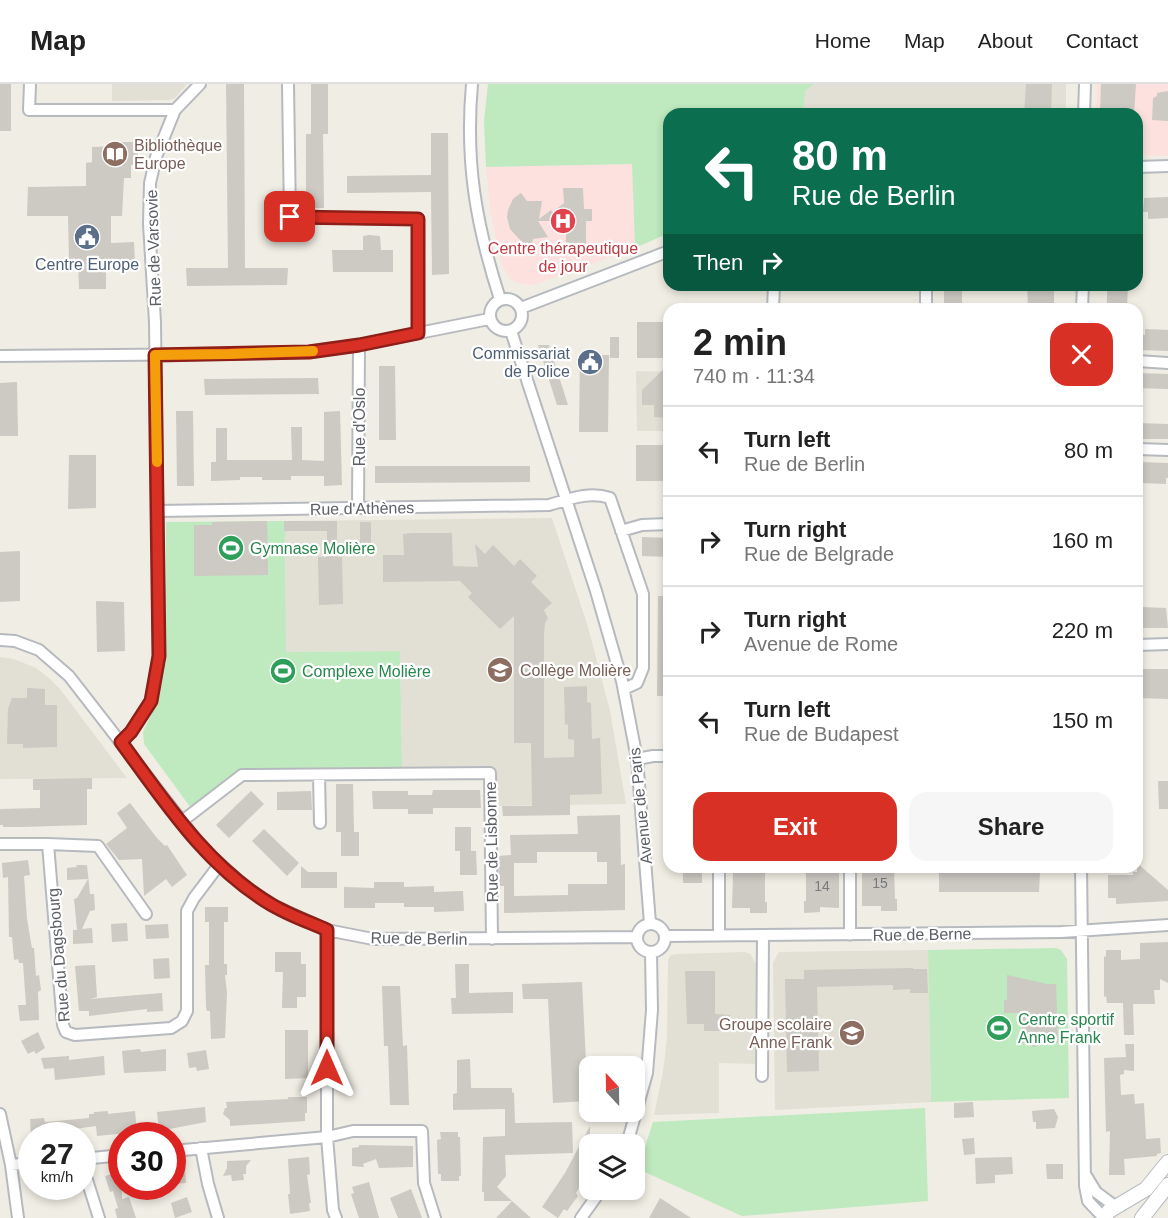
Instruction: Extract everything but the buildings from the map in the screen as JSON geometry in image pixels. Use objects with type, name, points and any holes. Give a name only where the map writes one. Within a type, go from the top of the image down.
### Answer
[{"type":"main road","points":[[1104,1218],[1109,1211],[1146,1189],[1168,1162]]},
{"type":"main road","points":[[1142,1218],[1168,1185]]},
{"type":"main road","points":[[1116,1207],[1129,1209],[1136,1218]]},
{"type":"street","points":[[30,84],[29,110],[175,110]]},
{"type":"street","name":"Rue de Varsovie","points":[[121,742],[131,732],[151,701],[159,656],[156,322],[149,224],[150,183],[156,157],[175,110],[200,84]]},
{"type":"street","points":[[288,84],[290,217],[418,219],[418,333]]},
{"type":"street","points":[[472,84],[470,160],[474,196],[482,240],[500,299]]},
{"type":"street","points":[[1084,84],[1084,108]]},
{"type":"street","points":[[1143,167],[1168,166]]},
{"type":"street","points":[[521,308],[663,253]]},
{"type":"street","points":[[500,299],[513,300],[521,308],[521,322],[511,331],[497,330],[489,319],[491,306],[500,299]]},
{"type":"street","points":[[0,356],[309,352],[359,345],[489,319]]},
{"type":"street","name":"Avenue de Paris","points":[[511,331],[596,591],[624,688],[637,759],[650,923]]},
{"type":"street","name":"Rue d'Oslo","points":[[358,508],[359,345]]},
{"type":"street","points":[[1143,362],[1168,363]]},
{"type":"street","points":[[1143,449],[1168,450]]},
{"type":"street","points":[[566,500],[580,496],[599,495],[610,498],[643,594],[643,668],[637,683],[624,688]]},
{"type":"street","name":"Rue d'Athènes","points":[[157,511],[549,505],[566,500]]},
{"type":"street","points":[[621,531],[642,525],[663,524]]},
{"type":"street","name":"Rue de Berlin","points":[[0,640],[15,641],[39,650],[69,676],[205,851],[247,888],[274,906],[327,930],[373,939],[636,937]]},
{"type":"street","points":[[1143,645],[1168,644]]},
{"type":"street","points":[[637,759],[663,756]]},
{"type":"street","name":"Rue de Lisbonne","points":[[181,822],[242,775],[490,773],[492,939]]},
{"type":"street","points":[[319,775],[320,823]]},
{"type":"street","points":[[0,844],[98,846],[146,914]]},
{"type":"street","name":"Rue du Dagsbourg","points":[[48,844],[63,1025],[66,1032],[75,1035],[171,1028],[182,1021],[187,1011],[187,911],[219,865]]},
{"type":"street","points":[[719,873],[719,935]]},
{"type":"street","points":[[850,873],[850,935]]},
{"type":"street","points":[[1081,873],[1085,1173],[1088,1201],[1104,1218]]},
{"type":"street","points":[[650,923],[659,926],[665,936],[662,946],[651,952],[638,945],[636,937],[638,930],[650,923]]},
{"type":"street","name":"Rue de Berne","points":[[665,936],[1082,931],[1168,925]]},
{"type":"street","points":[[327,930],[327,1137],[333,1210],[336,1218]]},
{"type":"street","points":[[762,1076],[763,936]]},
{"type":"street","points":[[630,1134],[647,1073],[652,1010],[651,952]]},
{"type":"street","points":[[0,1114],[11,1165],[18,1218]]},
{"type":"street","points":[[186,1150],[327,1137],[353,1131],[422,1131],[424,1183],[435,1218]]},
{"type":"street","points":[[201,1148],[218,1218]]},
{"type":"street","points":[[11,1165],[18,1164]]},
{"type":"street","points":[[1085,1173],[1096,1192],[1116,1207]]},
{"type":"street","points":[[93,1200],[99,1218]]},
{"type":"street","points":[[581,1218],[594,1200]]},
{"type":"shaded area","points":[[112,84],[187,84],[175,98],[170,100],[112,101]]},
{"type":"shaded area","points":[[814,84],[1066,84],[1066,108],[804,108],[805,91]]},
{"type":"shaded area","points":[[1097,84],[1168,84],[1168,156],[1143,155],[1143,108],[1096,108]]},
{"type":"shaded area","name":"Centre thérapeutique de jour","points":[[632,164],[635,248],[537,284],[528,285],[510,279],[501,263],[490,208],[486,167]]},
{"type":"shaded area","points":[[636,371],[663,372],[663,431],[637,431]]},
{"type":"shaded area","name":"Collège Molière","points":[[552,518],[588,627],[610,711],[626,804],[496,806],[495,768],[402,768],[400,651],[286,652],[285,521]]},
{"type":"shaded area","points":[[0,657],[14,659],[36,668],[49,678],[60,689],[127,778],[0,779]]},
{"type":"shaded area","name":"Groupe scolaire Anne Frank","points":[[928,950],[931,1102],[775,1110],[773,963],[779,952]]},
{"type":"shaded area","points":[[745,952],[750,954],[756,964],[755,1064],[719,1063],[719,1113],[654,1115],[667,1038],[668,960],[671,955],[677,954]]},
{"type":"green space","points":[[488,84],[814,84],[805,91],[804,108],[663,108],[663,236],[635,248],[632,164],[486,167],[484,121]]},
{"type":"green space","name":"Complexe Molière","points":[[285,521],[286,652],[400,651],[402,768],[241,769],[191,808],[144,744],[143,732],[159,698],[166,662],[166,522]]},
{"type":"green space","name":"Centre sportif Anne Frank","points":[[1056,948],[1061,950],[1067,959],[1069,1098],[931,1102],[928,950]]},
{"type":"green space","points":[[925,1108],[928,1201],[742,1216],[645,1172],[645,1147],[653,1122]]},
{"type":"slow traffic","points":[[157,462],[155,355],[313,351]]},
{"type":"place","name":"Bibliothèque Europe","points":[[115,154]]},
{"type":"place","name":"Centre thérapeutique de jour","points":[[563,221]]},
{"type":"place","name":"Centre Europe","points":[[87,237]]},
{"type":"place","name":"Commissariat de Police","points":[[590,362]]},
{"type":"place","name":"Gymnase Molière","points":[[231,548]]},
{"type":"place","name":"Collège Molière","points":[[500,670]]},
{"type":"place","name":"Complexe Molière","points":[[283,671]]},
{"type":"place","name":"Centre sportif Anne Frank","points":[[999,1028]]},
{"type":"place","name":"Groupe scolaire Anne Frank","points":[[852,1033]]},
{"type":"route","points":[[290,217],[418,219],[418,333],[309,352],[155,355],[159,656],[151,701],[131,732],[121,742],[181,822],[219,865],[274,906],[327,930],[327,1068]]}]
